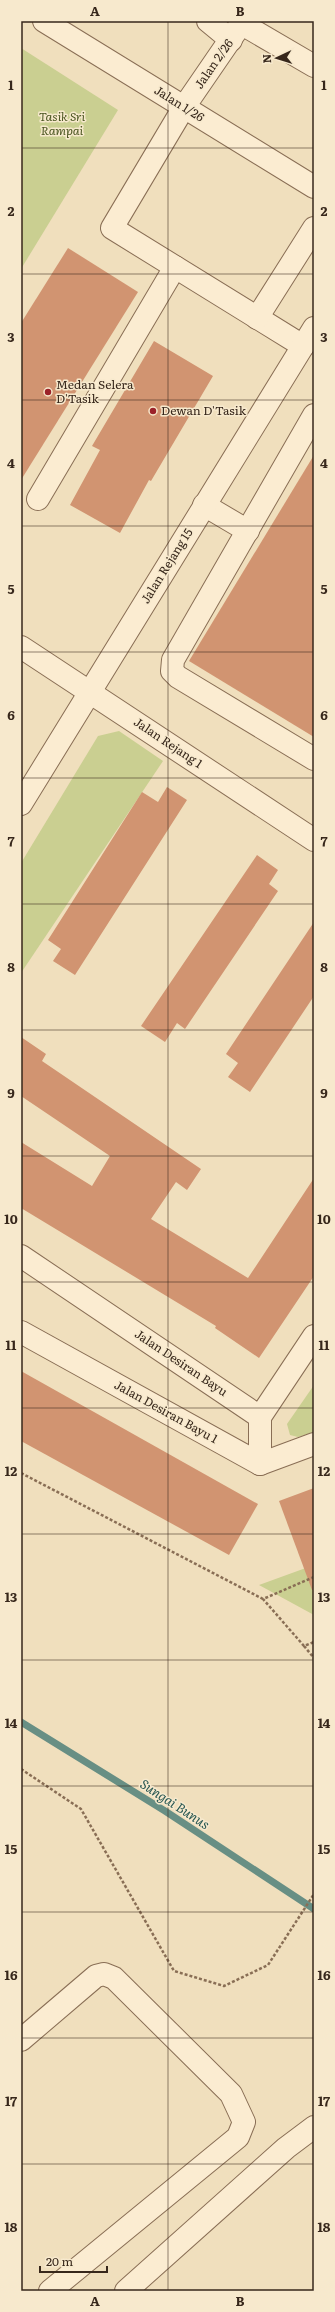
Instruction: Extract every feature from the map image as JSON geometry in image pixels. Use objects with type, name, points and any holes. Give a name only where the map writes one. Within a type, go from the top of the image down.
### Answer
[{"type":"street","name":"Jalan 1/26","points":[[44,21],[314,187]]},
{"type":"street","points":[[208,21],[239,28],[314,66]]},
{"type":"street","name":"Jalan 2/26","points":[[175,267],[112,228],[184,107],[239,28]]},
{"type":"street","points":[[257,318],[314,228]]},
{"type":"street","points":[[38,499],[175,267],[257,318],[309,337]]},
{"type":"street","name":"Jalan Rejang 15","points":[[21,804],[89,690],[309,337]]},
{"type":"street","points":[[314,415],[173,660],[172,671],[178,678],[314,759]]},
{"type":"street","points":[[204,505],[248,531]]},
{"type":"street","name":"Jalan Rejang 1","points":[[21,646],[314,840]]},
{"type":"street","name":"Jalan Desiran Bayu","points":[[21,1256],[260,1417]]},
{"type":"street","name":"Jalan Desiran Bayu 1","points":[[21,1332],[260,1464]]},
{"type":"street","points":[[314,1336],[260,1417],[260,1464],[314,1444]]},
{"type":"street","points":[[21,2040],[96,1976],[104,1974],[114,1978],[231,2094],[244,2122],[238,2137],[50,2291]]},
{"type":"street","points":[[126,2291],[286,2148],[314,2126]]},
{"type":"path","points":[[21,1473],[263,1599],[314,1658]]},
{"type":"path","points":[[263,1599],[314,1578]]},
{"type":"path","points":[[304,1646],[314,1642]]},
{"type":"path","points":[[21,1769],[81,1809],[174,1971],[224,1986],[268,1965],[314,1894]]},
{"type":"green space","name":"Tasik Sri Rampai","points":[[21,48],[118,110],[21,269]]},
{"type":"green space","points":[[119,731],[163,761],[21,973],[21,863],[98,736]]},
{"type":"green space","points":[[314,1385],[314,1432],[298,1437],[290,1435],[287,1424]]},
{"type":"green space","points":[[314,1565],[314,1615],[259,1585]]},
{"type":"building","name":"Medan Selera D'Tasik","points":[[68,248],[138,292],[21,480],[21,323]]},
{"type":"building","name":"Dewan D'Tasik","points":[[154,341],[213,376],[151,481],[149,480],[120,533],[70,505],[100,450],[92,446]]},
{"type":"building","points":[[314,455],[314,737],[189,661]]},
{"type":"building","points":[[167,787],[187,800],[75,975],[53,961],[61,949],[48,940],[142,792],[158,802]]},
{"type":"building","points":[[257,855],[278,870],[269,884],[278,891],[185,1029],[177,1023],[165,1042],[141,1026]]},
{"type":"building","points":[[314,922],[314,996],[250,1092],[228,1077],[238,1063],[226,1054]]},
{"type":"building","points":[[21,1037],[46,1054],[42,1061],[201,1169],[187,1190],[176,1182],[151,1219],[248,1278],[314,1178],[314,1276],[259,1358],[215,1328],[216,1326],[21,1208],[21,1142],[92,1186],[110,1156],[21,1096]]},
{"type":"building","points":[[21,1371],[258,1504],[229,1555],[21,1441]]},
{"type":"building","points":[[314,1488],[314,1590],[312,1590],[279,1501]]},
{"type":"waterway","name":"Sungai Bunus","points":[[21,1722],[165,1811],[314,1909]]},
{"type":"place","name":"Medan Selera D'Tasik","points":[[48,392]]},
{"type":"place","name":"Dewan D'Tasik","points":[[153,411]]}]
